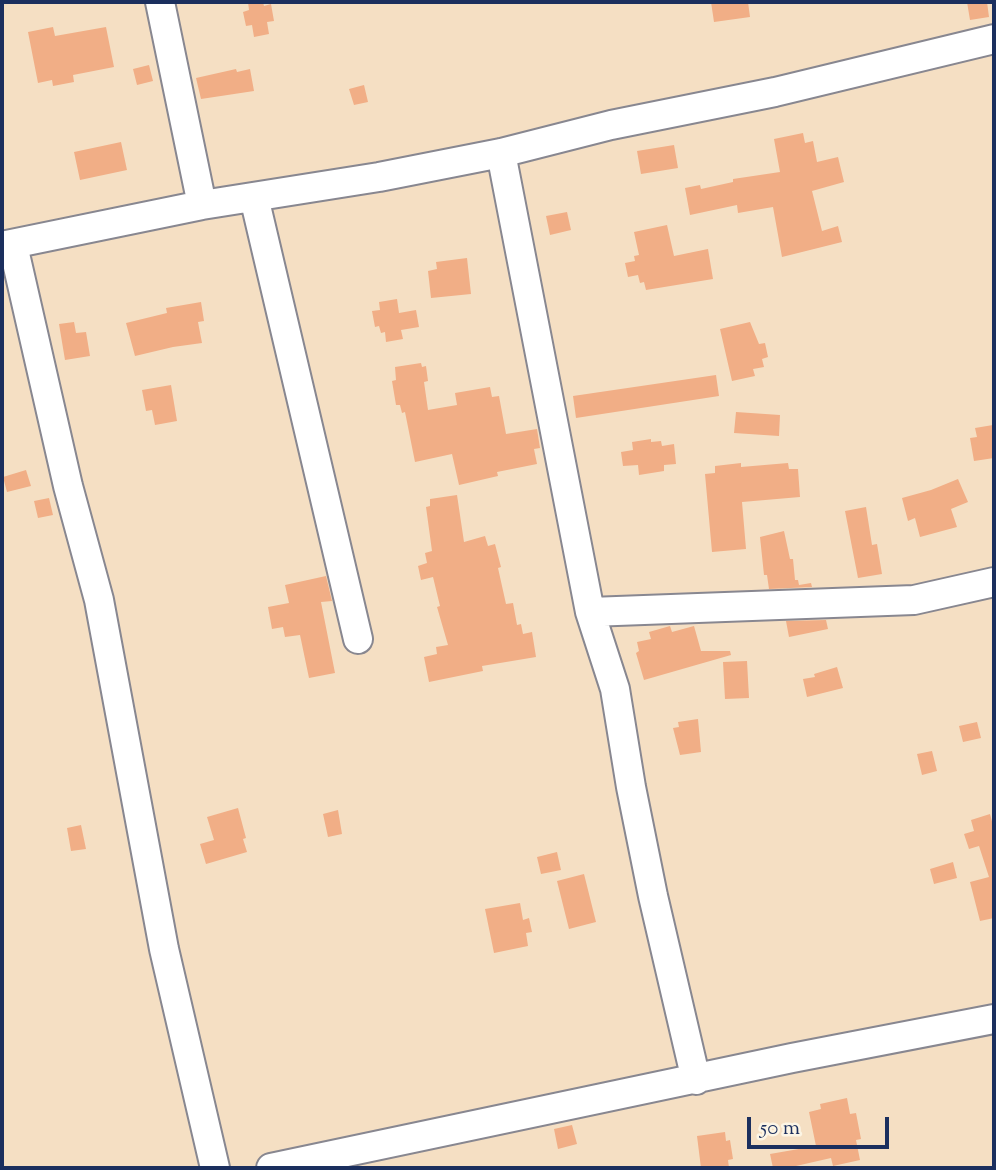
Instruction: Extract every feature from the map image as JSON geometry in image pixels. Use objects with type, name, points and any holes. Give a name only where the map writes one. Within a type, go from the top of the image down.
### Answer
[{"type":"street","points":[[160,2],[202,205]]},
{"type":"street","points":[[215,1168],[164,949],[99,600],[8,246],[202,205],[379,177],[502,153],[611,125],[775,92],[994,39]]},
{"type":"street","points":[[502,153],[590,612],[615,689],[645,855],[696,1080]]},
{"type":"street","points":[[254,197],[358,639]]},
{"type":"street","points":[[590,612],[914,600],[994,582]]},
{"type":"street","points":[[271,1168],[792,1058],[994,1019]]},
{"type":"building","points":[[248,2],[263,2],[264,6],[271,4],[274,21],[267,22],[269,34],[254,37],[252,25],[246,26],[243,12],[249,10]]},
{"type":"building","points":[[711,2],[748,2],[750,17],[714,22]]},
{"type":"building","points":[[967,2],[987,2],[989,17],[970,20]]},
{"type":"building","points":[[53,27],[55,36],[106,27],[114,67],[73,75],[74,82],[53,86],[52,80],[38,83],[28,32]]},
{"type":"building","points":[[149,65],[153,81],[137,85],[133,69]]},
{"type":"building","points":[[236,69],[237,72],[250,69],[254,91],[201,99],[196,78]]},
{"type":"building","points":[[364,85],[368,102],[354,105],[349,89]]},
{"type":"building","points":[[803,133],[805,143],[813,141],[817,162],[838,157],[844,182],[812,191],[822,231],[838,226],[842,242],[782,257],[773,207],[738,213],[737,205],[690,215],[685,188],[700,185],[701,189],[733,182],[733,179],[780,172],[774,139]]},
{"type":"building","points":[[121,142],[127,170],[80,180],[74,152]]},
{"type":"building","points":[[674,145],[678,168],[641,174],[637,151]]},
{"type":"building","points":[[567,212],[571,230],[550,235],[546,216]]},
{"type":"building","points":[[667,225],[674,256],[708,249],[713,279],[646,290],[638,275],[628,277],[625,263],[635,261],[634,256],[639,255],[634,232]]},
{"type":"building","points":[[467,258],[471,294],[431,298],[428,271],[437,269],[436,262]]},
{"type":"building","points":[[397,299],[399,313],[416,310],[419,327],[401,330],[403,339],[386,342],[385,332],[381,333],[379,326],[375,327],[372,311],[380,310],[379,302]]},
{"type":"building","points":[[201,302],[204,321],[198,322],[202,343],[135,356],[126,323],[167,313],[166,308]]},
{"type":"building","points":[[74,322],[76,333],[86,332],[90,356],[65,360],[59,324]]},
{"type":"building","points":[[750,322],[759,344],[765,343],[768,357],[762,359],[764,367],[753,369],[755,376],[732,381],[720,329]]},
{"type":"building","points":[[421,363],[422,367],[426,366],[428,381],[424,382],[428,410],[457,405],[455,393],[490,387],[492,397],[499,396],[506,434],[537,429],[540,448],[534,449],[537,464],[497,472],[498,476],[459,485],[452,454],[415,462],[405,412],[402,413],[400,405],[396,405],[392,381],[396,380],[395,367]]},
{"type":"building","points":[[716,375],[719,396],[576,418],[573,396]]},
{"type":"building","points":[[171,385],[177,421],[155,425],[152,410],[146,411],[142,390]]},
{"type":"building","points":[[736,412],[780,415],[779,436],[734,433]]},
{"type":"building","points":[[993,425],[994,458],[974,461],[970,438],[977,437],[975,428]]},
{"type":"building","points":[[651,439],[651,442],[661,441],[662,446],[674,444],[676,464],[664,465],[664,471],[639,475],[638,465],[623,466],[621,452],[633,450],[632,442]]},
{"type":"building","points":[[741,463],[741,467],[788,463],[789,469],[798,469],[800,497],[742,502],[746,549],[712,552],[705,474],[715,473],[715,466]]},
{"type":"building","points":[[26,470],[31,486],[7,492],[3,477]]},
{"type":"building","points":[[958,479],[968,502],[951,509],[957,527],[920,537],[915,518],[908,521],[902,498]]},
{"type":"building","points":[[457,495],[464,542],[485,536],[488,546],[495,544],[506,604],[513,603],[517,625],[521,624],[523,634],[532,632],[536,657],[482,666],[483,671],[429,682],[424,657],[437,654],[436,647],[448,645],[437,607],[440,606],[433,577],[421,580],[418,566],[427,563],[425,553],[432,551],[426,507],[430,506],[430,499]]},
{"type":"building","points":[[49,498],[53,515],[38,518],[34,501]]},
{"type":"building","points":[[866,507],[872,545],[877,544],[882,574],[858,578],[845,511]]},
{"type":"building","points":[[784,531],[790,559],[793,559],[795,580],[798,580],[799,585],[811,583],[812,587],[769,589],[767,575],[764,575],[760,537]]},
{"type":"building","points":[[326,576],[332,601],[321,602],[335,673],[309,678],[300,635],[285,637],[283,627],[272,629],[268,607],[289,603],[285,585]]},
{"type":"building","points":[[826,620],[828,629],[789,637],[786,621]]},
{"type":"building","points":[[670,626],[672,632],[694,626],[701,651],[730,651],[731,655],[644,680],[636,653],[639,651],[637,642],[651,639],[649,632]]},
{"type":"building","points":[[747,661],[749,698],[725,699],[723,662]]},
{"type":"building","points":[[837,667],[843,688],[807,697],[803,679],[815,677],[814,674]]},
{"type":"building","points":[[698,719],[701,752],[680,755],[673,728],[679,727],[678,722]]},
{"type":"building","points":[[977,722],[981,738],[963,742],[959,726]]},
{"type":"building","points":[[932,751],[937,771],[922,775],[917,754]]},
{"type":"building","points":[[238,808],[247,852],[206,864],[200,844],[214,840],[207,817]]},
{"type":"building","points":[[338,810],[342,834],[328,837],[323,814]]},
{"type":"building","points":[[990,814],[994,829],[994,918],[980,921],[970,882],[989,877],[979,846],[969,849],[964,834],[974,831],[971,820]]},
{"type":"building","points":[[81,825],[86,849],[71,851],[67,828]]},
{"type":"building","points":[[557,852],[561,870],[541,874],[537,857]]},
{"type":"building","points":[[953,862],[957,878],[934,884],[930,869]]},
{"type":"building","points":[[584,874],[596,922],[569,929],[557,881]]},
{"type":"building","points":[[520,903],[523,920],[529,918],[532,932],[526,933],[528,946],[494,953],[485,909]]},
{"type":"building","points":[[847,1098],[850,1114],[856,1113],[861,1139],[856,1140],[860,1160],[833,1166],[831,1158],[796,1168],[773,1168],[770,1154],[816,1146],[809,1112],[821,1109],[820,1104]]},
{"type":"building","points":[[572,1125],[577,1144],[558,1149],[554,1129]]},
{"type":"building","points":[[725,1132],[726,1141],[730,1140],[733,1159],[728,1160],[729,1168],[701,1168],[697,1136]]}]
